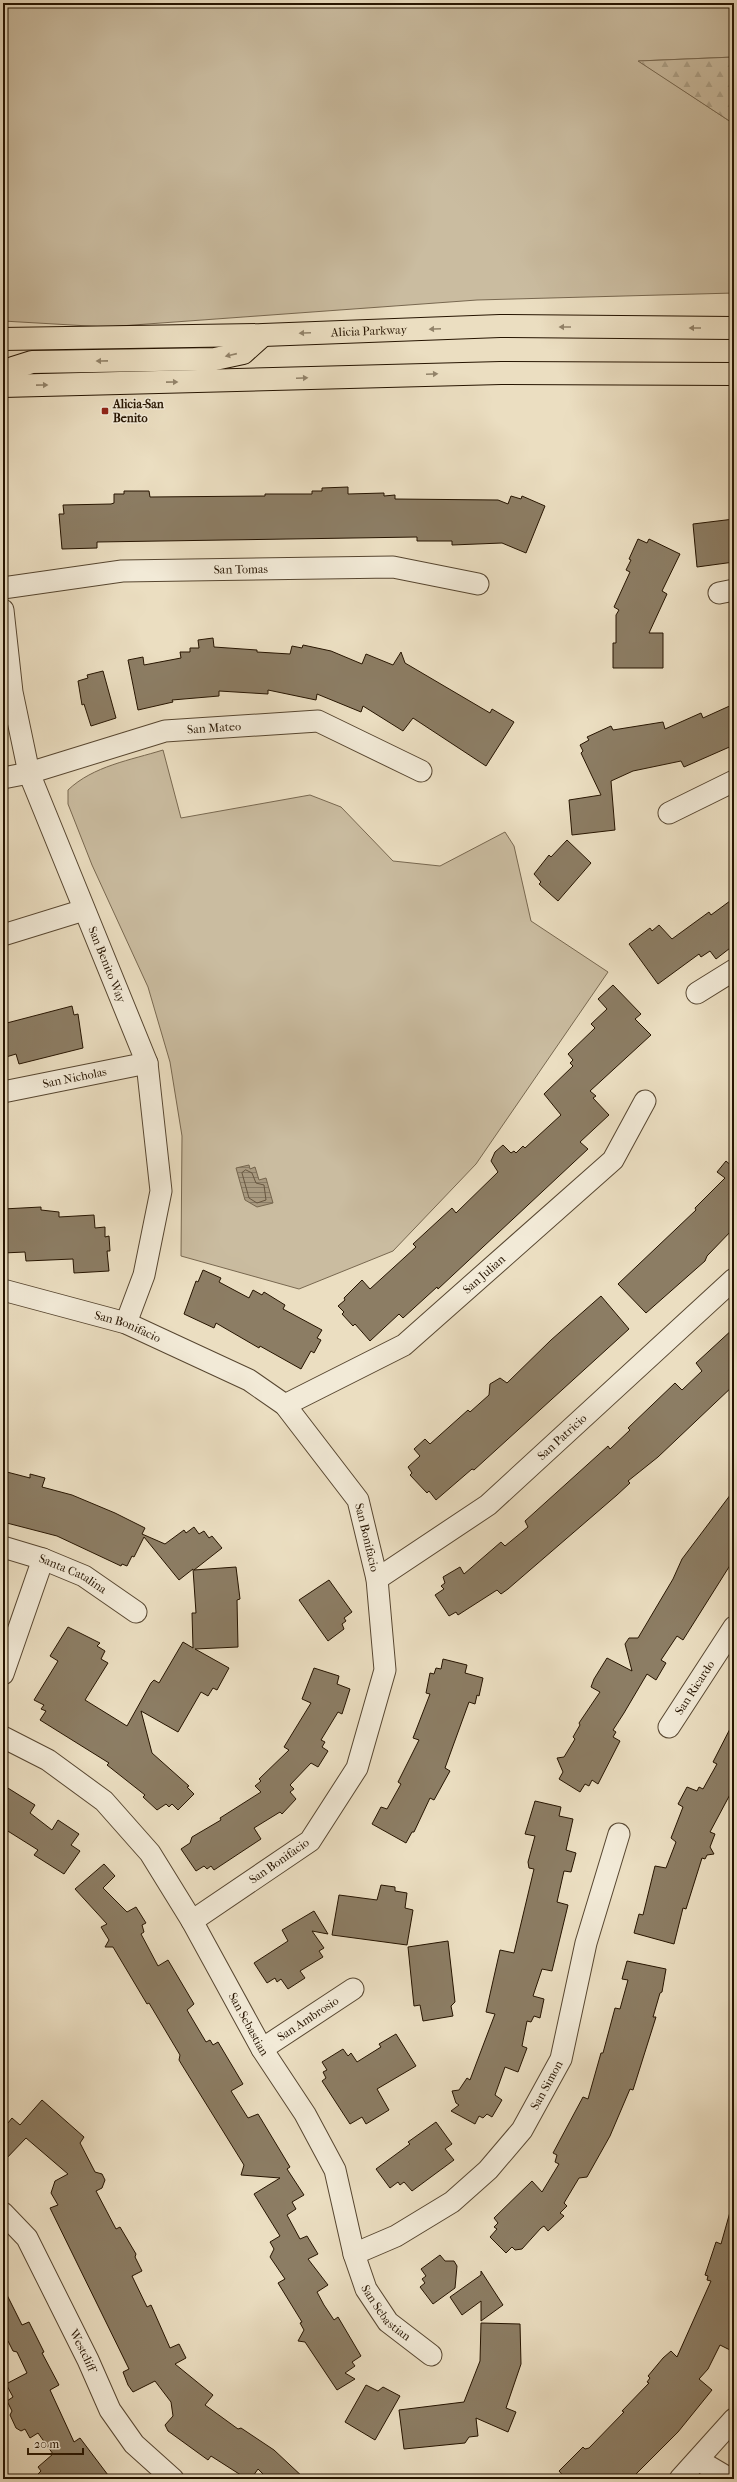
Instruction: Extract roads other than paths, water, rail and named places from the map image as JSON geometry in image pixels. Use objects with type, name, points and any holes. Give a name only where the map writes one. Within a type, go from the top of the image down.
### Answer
[{"type":"main road","name":"Alicia Parkway","points":[[3,339],[263,335],[500,326],[734,328]]},
{"type":"main road","points":[[3,377],[13,368],[32,362],[216,359],[243,353],[263,335]]},
{"type":"main road","points":[[3,386],[501,372],[734,374]]},
{"type":"street","name":"San Tomas","points":[[3,588],[122,571],[393,567],[478,584]]},
{"type":"street","name":"San Benito Way","points":[[3,610],[12,692],[29,773],[147,1063],[161,1191],[144,1275],[126,1323]]},
{"type":"street","name":"San Mateo","points":[[3,778],[29,773],[165,731],[318,721],[421,771]]},
{"type":"street","points":[[669,813],[688,802],[734,781]]},
{"type":"street","points":[[3,935],[84,910]]},
{"type":"street","points":[[697,993],[734,970]]},
{"type":"street","name":"San Nicholas","points":[[3,1092],[147,1063]]},
{"type":"street","name":"San Julian","points":[[285,1405],[404,1345],[613,1160],[645,1101]]},
{"type":"street","name":"San Patricio","points":[[377,1579],[488,1506],[734,1279]]},
{"type":"street","name":"San Bonifacio","points":[[3,1290],[126,1323],[249,1380],[285,1405],[358,1500],[377,1579],[385,1670],[358,1768],[310,1841],[192,1921]]},
{"type":"street","name":"Santa Catalina","points":[[3,1547],[43,1559],[84,1576],[136,1612]]},
{"type":"street","points":[[3,1674],[43,1559]]},
{"type":"street","name":"San Ricardo","points":[[669,1727],[734,1627]]},
{"type":"street","name":"San Sebastian","points":[[3,1737],[48,1760],[104,1802],[150,1853],[192,1921],[262,2049],[305,2114],[335,2170],[354,2254],[366,2289],[388,2322],[431,2355]]},
{"type":"street","name":"San Simon","points":[[354,2254],[396,2236],[452,2202],[488,2170],[522,2130],[561,2059],[586,1943],[620,1834]]},
{"type":"street","name":"San Ambrosio","points":[[262,2049],[353,1989]]},
{"type":"street","name":"Westcliff","points":[[3,2213],[27,2238],[88,2360],[110,2410],[134,2444],[173,2479]]},
{"type":"street","points":[[680,2479],[734,2419]]},
{"type":"street","points":[[698,2460],[730,2479]]},
{"type":"water","points":[[249,1165],[250,1169],[255,1167],[259,1180],[266,1178],[273,1203],[257,1207],[245,1200],[236,1168]]},
{"type":"place","name":"Alicia-San Benito","points":[[105,411]]}]
